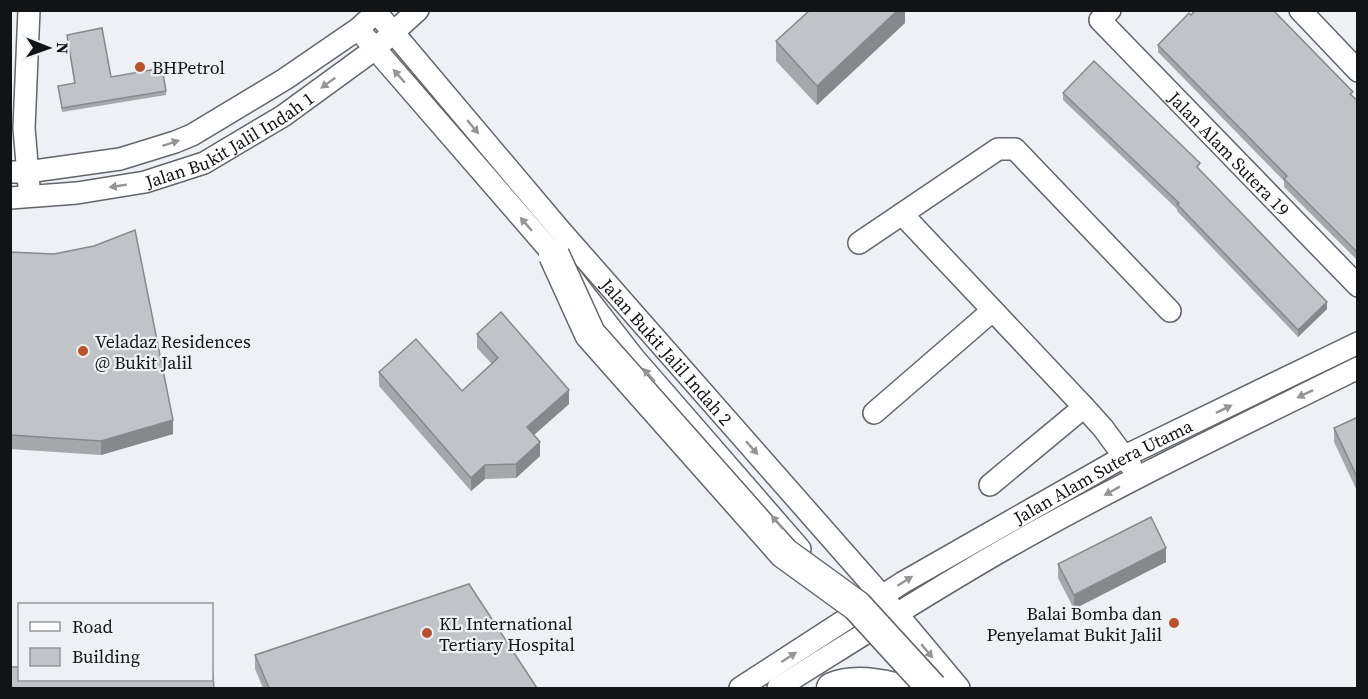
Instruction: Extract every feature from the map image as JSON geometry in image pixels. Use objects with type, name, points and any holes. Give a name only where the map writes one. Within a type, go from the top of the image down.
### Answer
[{"type":"highway","points":[[554,255],[590,334],[784,553],[857,606],[932,688]]},
{"type":"highway","points":[[832,688],[873,683],[894,688]]},
{"type":"street","points":[[20,198],[17,128],[29,10]]},
{"type":"street","name":"Jalan Bukit Jalil Indah 1","points":[[20,198],[145,182],[204,163],[283,116],[375,49],[418,10]]},
{"type":"street","points":[[1300,10],[1358,71]]},
{"type":"street","name":"Jalan Bukit Jalil Indah 1","points":[[19,172],[120,159],[192,135],[285,79],[358,28],[377,11]]},
{"type":"street","name":"Jalan Bukit Jalil Indah 2","points":[[377,11],[392,32],[561,230],[882,596],[959,688]]},
{"type":"street","name":"Jalan Alam Sutera 19","points":[[1105,15],[1358,286]]},
{"type":"street","name":"Jalan Bukit Jalil Indah 2","points":[[358,28],[554,255],[634,358],[919,688]]},
{"type":"street","points":[[859,243],[998,149],[1014,149],[1170,311]]},
{"type":"street","points":[[902,214],[1084,407],[1125,456],[1137,477]]},
{"type":"street","points":[[874,413],[992,311]]},
{"type":"street","name":"Jalan Alam Sutera Utama","points":[[740,688],[929,567],[1125,456],[1358,343]]},
{"type":"street","name":"Jalan Alam Sutera Utama","points":[[778,688],[895,614],[1012,545],[1137,477],[1358,368]]},
{"type":"street","points":[[990,485],[1084,407]]},
{"type":"street","points":[[1073,486],[1083,508]]},
{"type":"building","points":[[810,10],[898,10],[817,86],[776,41]]},
{"type":"building","points":[[1196,10],[1273,10],[1353,92],[1350,94],[1358,101],[1358,253],[1284,179],[1287,176],[1158,45],[1189,13],[1191,15]]},
{"type":"building","points":[[102,28],[111,77],[162,68],[166,91],[62,108],[58,86],[75,83],[67,35]]},
{"type":"building","points":[[1094,61],[1200,163],[1197,167],[1327,302],[1298,330],[1177,204],[1179,203],[1063,93]]},
{"type":"building","name":"Veladaz Residences @ Bukit Jalil","points":[[135,230],[173,420],[101,441],[10,435],[10,252],[54,254],[94,246]]},
{"type":"building","points":[[501,312],[569,390],[527,427],[540,442],[516,464],[485,465],[471,478],[379,372],[416,339],[462,391],[498,358],[477,334]]},
{"type":"building","points":[[1358,417],[1358,479],[1334,428]]},
{"type":"building","points":[[1151,517],[1166,548],[1074,595],[1058,564]]},
{"type":"building","name":"KL International Tertiary Hospital","points":[[469,584],[537,688],[269,688],[255,655]]},
{"type":"building","points":[[10,667],[18,667],[18,681],[213,681],[213,676],[214,688],[10,688]]},
{"type":"place","name":"BHPetrol","points":[[140,67]]},
{"type":"place","name":"Veladaz Residences @ Bukit Jalil","points":[[83,351]]},
{"type":"place","name":"Balai Bomba dan Penyelamat Bukit Jalil","points":[[1174,623]]},
{"type":"place","name":"KL International Tertiary Hospital","points":[[427,633]]}]
